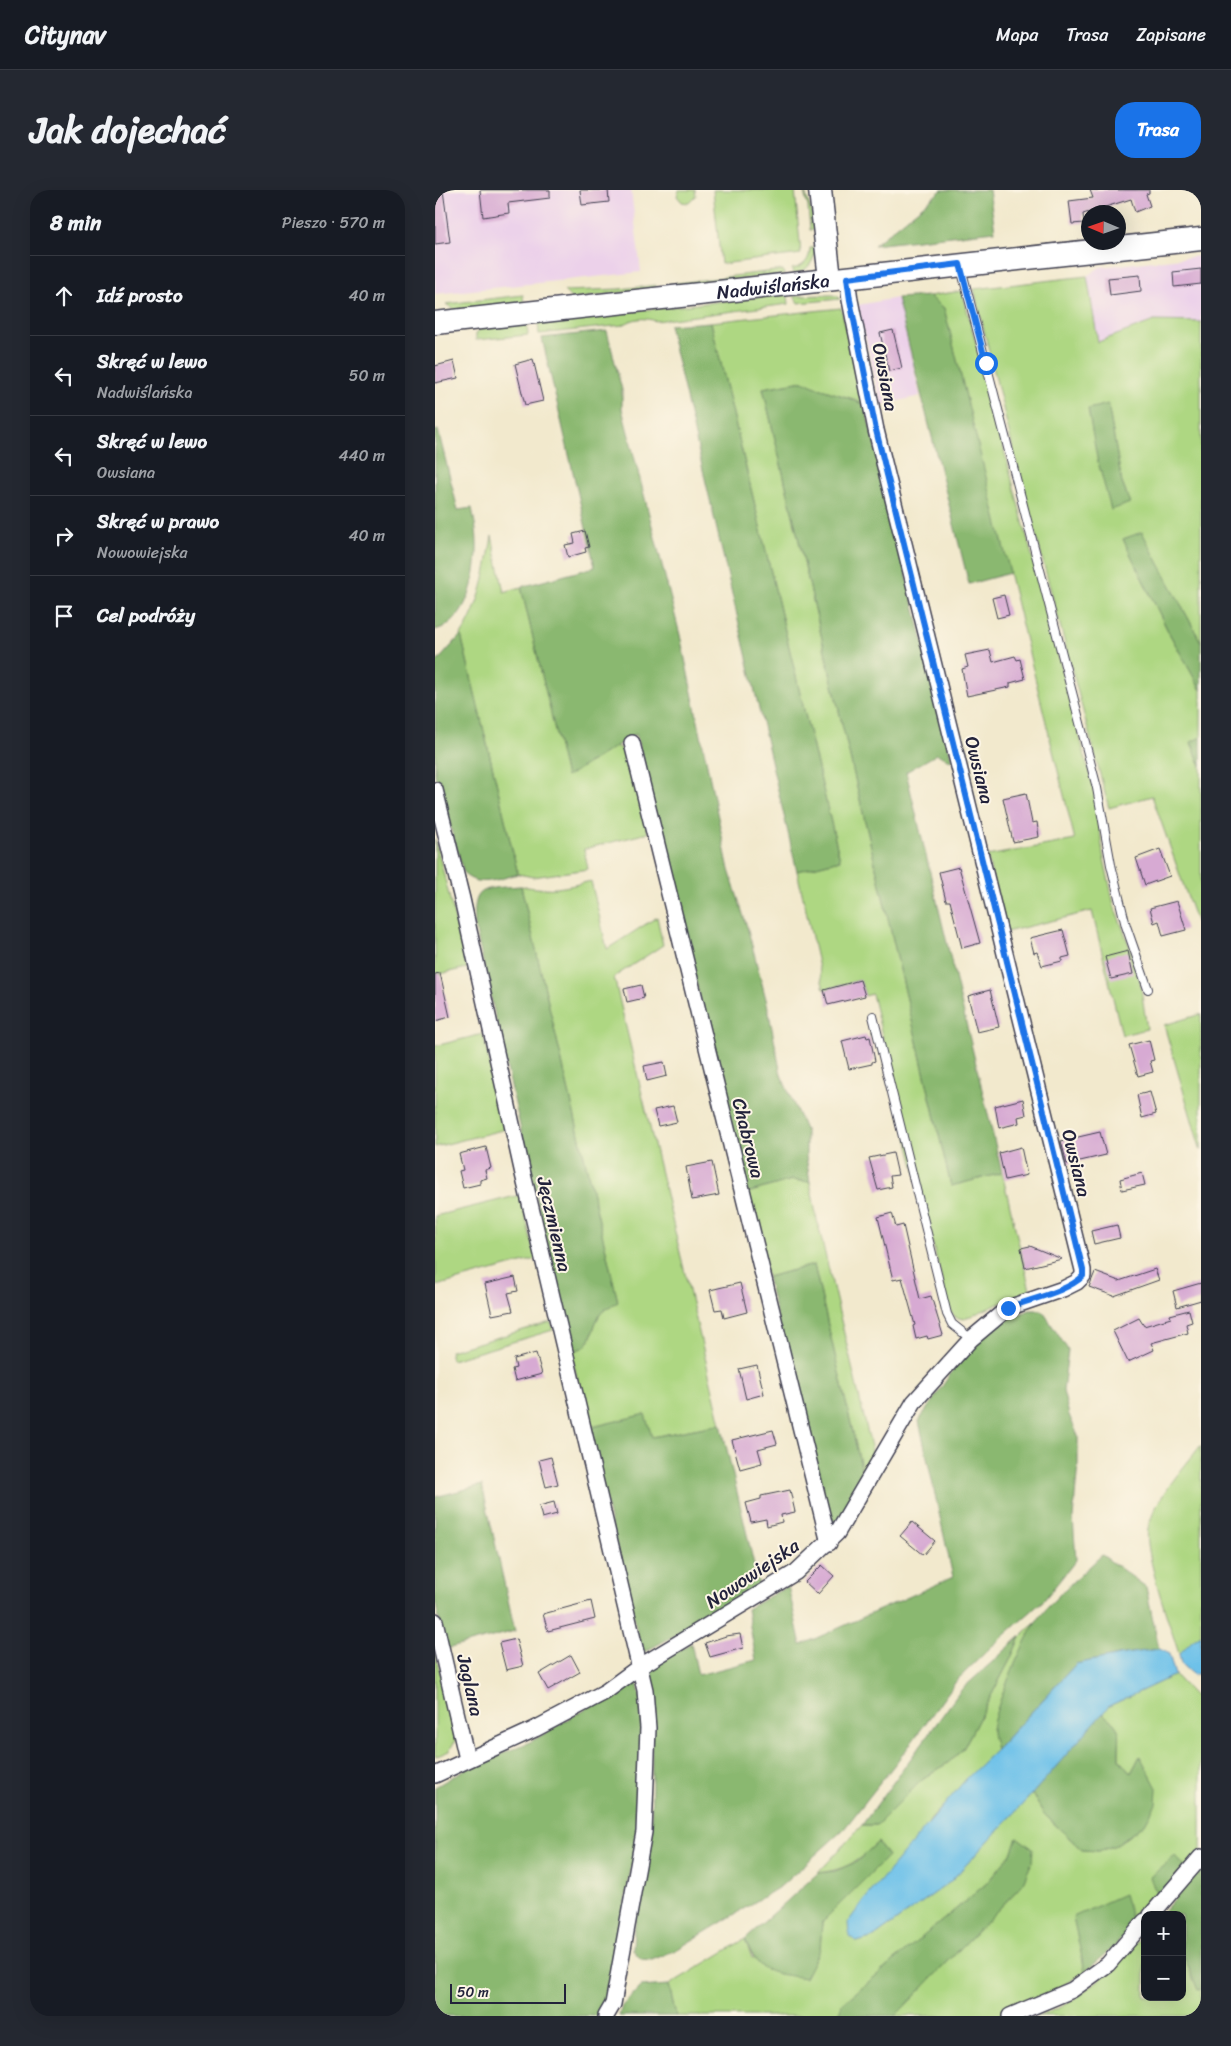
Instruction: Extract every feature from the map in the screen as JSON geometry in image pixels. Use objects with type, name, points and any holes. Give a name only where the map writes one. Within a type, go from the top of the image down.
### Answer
[{"type":"main road","points":[[820,190],[838,279]]},
{"type":"main road","name":"Nadwiślańska","points":[[435,322],[1201,239]]},
{"type":"street","name":"Owsiana","points":[[838,279],[850,300],[876,430],[1083,1270]]},
{"type":"street","name":"Chabrowa","points":[[631,743],[829,1543]]},
{"type":"street","name":"Jęczmienna","points":[[435,790],[645,1690],[648,1728],[644,1832],[613,2004],[606,2016]]},
{"type":"street","name":"Nowowiejska","points":[[435,1775],[535,1729],[605,1692],[639,1667],[765,1593],[797,1572],[829,1543],[837,1533],[914,1402],[971,1339],[1008,1308],[1063,1289],[1077,1282],[1083,1276],[1083,1270]]},
{"type":"street","name":"Jaglana","points":[[435,1621],[467,1759]]},
{"type":"street","points":[[1154,1911],[1201,1857]]},
{"type":"street","points":[[1011,2016],[1072,1990],[1108,1964],[1141,1927]]},
{"type":"lane","points":[[960,264],[1095,778],[1111,865],[1126,926],[1148,989]]},
{"type":"lane","points":[[873,1016],[947,1314],[953,1324],[971,1339]]},
{"type":"shaded area","points":[[435,190],[631,190],[641,272],[435,294]]},
{"type":"shaded area","points":[[1201,256],[1201,322],[1154,321],[1098,342],[1087,276],[1100,267]]},
{"type":"shaded area","points":[[897,298],[920,396],[881,405],[858,305]]},
{"type":"green space","points":[[679,190],[695,190],[696,196],[689,203],[682,202],[677,196]]},
{"type":"green space","points":[[713,190],[795,190],[801,254],[721,264]]},
{"type":"green space","points":[[804,190],[813,215],[815,230],[810,230],[808,206]]},
{"type":"green space","points":[[942,190],[989,190],[995,231],[874,245]]},
{"type":"green space","points":[[810,248],[816,248],[812,262],[803,271],[793,275],[792,269],[800,267],[805,262],[809,256]]},
{"type":"green space","points":[[783,270],[784,275],[670,286],[669,284]]},
{"type":"green space","points":[[1087,276],[1098,342],[1154,321],[1201,322],[1201,642],[1142,533],[1123,539],[1169,633],[1201,690],[1201,737],[1191,743],[1201,766],[1201,935],[1152,796],[1109,808],[1014,453],[974,289]],"holes":[[[1108,405],[1122,483],[1130,503],[1089,409]]]},
{"type":"green space","points":[[656,285],[656,288],[572,299],[564,291],[620,289]]},
{"type":"green space","points":[[962,291],[1096,798],[1103,854],[1114,905],[1140,981],[1147,1029],[1122,1035],[1092,911],[1006,932],[987,856],[1075,840],[944,308],[929,296]]},
{"type":"green space","points":[[786,294],[789,304],[656,321],[639,319],[623,325],[539,334],[538,322]]},
{"type":"green space","points":[[523,295],[524,304],[455,310],[446,304]]},
{"type":"green space","points":[[832,295],[840,299],[798,303],[794,296]]},
{"type":"green space","points":[[929,296],[944,308],[1010,573],[969,584],[897,298]]},
{"type":"green space","points":[[841,308],[865,406],[854,399],[816,388],[803,381],[763,388],[951,1186],[1002,1173],[1030,1290],[964,1319],[955,1317],[949,1310],[872,994],[865,996],[860,980],[824,990],[797,871],[840,860],[711,322]]},
{"type":"green space","points":[[711,322],[840,860],[797,871],[669,325]]},
{"type":"green space","points":[[527,324],[528,335],[476,340],[476,334],[480,329]]},
{"type":"green space","points":[[607,331],[622,390],[622,409],[680,635],[729,870],[748,930],[767,1003],[781,1075],[806,1132],[806,1156],[810,1182],[792,1180],[747,1193],[636,734],[566,777],[521,587],[595,567],[542,338]]},
{"type":"green space","points":[[803,381],[865,406],[952,761],[937,754],[906,772],[1002,1173],[951,1186],[763,388]]},
{"type":"green space","points":[[1108,404],[1122,483],[1130,503],[1111,510],[1097,458],[1088,409]]},
{"type":"green space","points":[[438,430],[458,510],[472,508],[477,534],[477,554],[473,581],[463,607],[447,625],[435,630],[435,431]]},
{"type":"green space","points":[[1142,532],[1201,642],[1201,690],[1169,633],[1123,539]]},
{"type":"green space","points":[[492,536],[504,592],[521,587],[566,776],[615,746],[629,752],[648,833],[584,849],[588,869],[533,877],[518,874],[461,635],[478,600]]},
{"type":"green space","points":[[461,635],[518,874],[497,880],[476,881],[464,874],[435,774],[435,664]]},
{"type":"green space","points":[[1201,737],[1201,766],[1191,742]]},
{"type":"green space","points":[[435,839],[467,968],[435,975]]},
{"type":"green space","points":[[591,881],[607,949],[657,917],[663,945],[614,977],[721,1424],[652,1437],[644,1415],[588,1428],[571,1351],[584,1347],[588,1343],[601,1314],[618,1302],[521,886],[556,888]]},
{"type":"green space","points":[[521,886],[618,1302],[601,1314],[588,1343],[584,1347],[571,1351],[475,927],[478,896],[489,889]]},
{"type":"green space","points":[[1201,1014],[1201,1151],[1164,1025]]},
{"type":"green space","points":[[483,1034],[506,1129],[435,1147],[435,1046]]},
{"type":"green space","points":[[792,1180],[810,1182],[817,1220],[874,1459],[864,1480],[814,1265],[767,1277],[747,1193]]},
{"type":"green space","points":[[520,1195],[536,1259],[436,1286],[435,1216]]},
{"type":"green space","points":[[814,1265],[864,1480],[830,1534],[767,1277]]},
{"type":"green space","points":[[1029,1310],[1042,1310],[1068,1350],[1063,1391],[1069,1415],[1078,1436],[1078,1464],[1073,1518],[1076,1560],[1044,1600],[957,1680],[906,1750],[844,1829],[781,1886],[676,1950],[652,1960],[641,1959],[633,1950],[635,1922],[649,1851],[651,1816],[652,1753],[648,1669],[691,1643],[698,1675],[756,1660],[747,1609],[788,1586],[801,1645],[953,1577],[919,1421],[969,1346],[1004,1321]]},
{"type":"green space","points":[[551,1322],[553,1330],[452,1360],[450,1351]]},
{"type":"green space","points":[[645,1414],[652,1437],[721,1424],[760,1590],[642,1653],[588,1428]]},
{"type":"green space","points":[[1201,1445],[1201,1635],[1179,1654],[1154,1572],[1150,1554],[1148,1528],[1163,1495]]},
{"type":"green space","points":[[482,1485],[515,1631],[446,1649],[435,1601],[435,1497]]},
{"type":"green space","points":[[1102,1555],[1146,1587],[1159,1649],[1076,1664],[996,1750],[992,1733],[993,1722],[1009,1677],[1030,1632],[1049,1605]]},
{"type":"green space","points":[[1035,1623],[1025,1643],[992,1730],[996,1750],[931,1819],[857,1942],[874,1937],[950,1882],[1032,1794],[1044,1814],[1082,1850],[1099,1851],[1116,1845],[1145,1824],[1140,1756],[1131,1773],[1119,1759],[1120,1738],[1118,1729],[1102,1713],[1109,1706],[1175,1675],[1201,1703],[1201,1853],[1186,1868],[1175,1856],[1158,1898],[1145,1911],[1141,1911],[1141,1915],[1085,1972],[1047,1995],[1011,2008],[997,2016],[895,2016],[1022,1885],[1017,1838],[1011,1854],[986,1884],[843,2004],[838,2016],[676,2016],[669,1985],[745,1939],[752,1958],[820,1949],[822,1922],[888,1856],[878,1842],[851,1864],[818,1873],[862,1825],[877,1825],[922,1780],[949,1762],[963,1749],[1011,1658],[1020,1637]]},
{"type":"green space","points":[[1020,1637],[1011,1658],[963,1749],[949,1762],[922,1780],[877,1825],[862,1825],[961,1690]]},
{"type":"green space","points":[[435,1651],[456,1739],[449,1751],[435,1757]]},
{"type":"green space","points":[[636,1678],[643,1705],[637,1838],[603,2016],[435,2016],[435,1787],[464,1770],[532,1741]]},
{"type":"green space","points":[[1102,1713],[1118,1729],[1120,1738],[1119,1759],[1131,1773],[1140,1756],[1157,1788],[1156,1804],[1145,1824],[1116,1845],[1099,1851],[1082,1850],[1044,1814],[1032,1794]]},
{"type":"green space","points":[[1017,1837],[1033,1849],[1032,1862],[1022,1885],[895,2016],[838,2016],[842,2004],[986,1884],[1011,1854]]},
{"type":"green space","points":[[878,1842],[888,1856],[822,1922],[820,1949],[805,1978],[774,1973],[761,1966],[750,1951],[745,1939],[818,1873],[835,1871],[856,1862]]},
{"type":"green space","points":[[1175,1856],[1186,1868],[1158,1898],[1150,1877]]},
{"type":"green space","points":[[1201,1869],[1201,1989],[1198,1990],[1186,1962],[1186,1911],[1164,1911]]},
{"type":"green space","points":[[1124,1894],[1133,1925],[1115,1946],[1085,1972],[1073,1917]]},
{"type":"green space","points":[[1141,1937],[1141,2001],[1186,2001],[1186,1961],[1198,1989],[1201,1989],[1201,2016],[1034,2016],[1057,2009],[1080,1995]]},
{"type":"green space","points":[[669,1985],[676,2016],[619,2016],[622,2006],[640,1987]]},
{"type":"water","points":[[1201,1635],[1201,1673],[1193,1675],[1181,1664],[1179,1654]]},
{"type":"water","points":[[1159,1649],[1169,1654],[1175,1675],[1109,1706],[1032,1794],[950,1882],[874,1937],[857,1942],[849,1936],[848,1922],[865,1899],[966,1779],[1001,1745],[1076,1664]]},
{"type":"building","points":[[435,190],[443,190],[450,242],[435,244]]},
{"type":"building","points":[[480,190],[550,190],[550,198],[508,203],[509,213],[483,217]]},
{"type":"building","points":[[580,190],[608,190],[609,202],[582,205]]},
{"type":"building","points":[[1090,190],[1149,190],[1149,193],[1146,194],[1150,206],[1135,212],[1131,199],[1112,205],[1081,205],[1081,223],[1072,224],[1069,201],[1093,198]]},
{"type":"building","points":[[1201,269],[1201,284],[1174,287],[1173,272]]},
{"type":"building","points":[[1140,275],[1141,291],[1110,295],[1108,278]]},
{"type":"building","points":[[893,330],[902,368],[889,371],[880,333]]},
{"type":"building","points":[[533,359],[543,401],[525,405],[515,364]]},
{"type":"building","points":[[454,361],[458,378],[435,383],[435,366]]},
{"type":"building","points":[[585,531],[589,547],[585,548],[586,552],[568,557],[565,545],[575,543],[573,534]]},
{"type":"building","points":[[1004,595],[1009,615],[997,618],[992,598]]},
{"type":"building","points":[[990,650],[993,662],[1015,656],[1017,660],[1020,659],[1025,679],[1010,683],[1010,687],[967,696],[962,669],[968,667],[965,655]]},
{"type":"building","points":[[1026,793],[1032,823],[1037,822],[1039,837],[1013,842],[1003,798]]},
{"type":"building","points":[[1160,849],[1170,876],[1145,885],[1136,858]]},
{"type":"building","points":[[959,867],[980,943],[962,948],[950,901],[946,901],[939,872]]},
{"type":"building","points":[[1177,901],[1186,930],[1163,936],[1159,921],[1154,923],[1150,908]]},
{"type":"building","points":[[1063,930],[1070,956],[1062,958],[1062,961],[1042,966],[1037,952],[1034,953],[1030,938]]},
{"type":"building","points":[[1128,951],[1133,974],[1111,979],[1105,957]]},
{"type":"building","points":[[440,973],[450,1017],[435,1021],[435,974]]},
{"type":"building","points":[[860,980],[865,996],[828,1005],[824,990]]},
{"type":"building","points":[[641,985],[644,998],[627,1002],[624,989]]},
{"type":"building","points":[[990,990],[999,1027],[977,1032],[968,996]]},
{"type":"building","points":[[866,1035],[867,1038],[870,1037],[875,1061],[872,1064],[849,1069],[842,1041]]},
{"type":"building","points":[[1149,1040],[1154,1060],[1150,1061],[1153,1072],[1138,1076],[1129,1045]]},
{"type":"building","points":[[664,1062],[667,1076],[647,1081],[644,1066]]},
{"type":"building","points":[[1150,1092],[1156,1114],[1142,1118],[1137,1095]]},
{"type":"building","points":[[1023,1099],[1026,1115],[1018,1117],[1019,1123],[999,1128],[995,1106]]},
{"type":"building","points":[[673,1106],[677,1122],[658,1126],[654,1110]]},
{"type":"building","points":[[1100,1132],[1106,1155],[1067,1164],[1061,1141]]},
{"type":"building","points":[[486,1147],[491,1168],[485,1170],[487,1178],[480,1180],[480,1184],[463,1188],[459,1171],[463,1170],[459,1154]]},
{"type":"building","points":[[1021,1147],[1027,1175],[1005,1180],[999,1153]]},
{"type":"building","points":[[893,1153],[898,1175],[890,1176],[892,1187],[878,1190],[869,1158]]},
{"type":"building","points":[[712,1162],[719,1195],[692,1200],[686,1167]]},
{"type":"building","points":[[1142,1173],[1145,1185],[1122,1190],[1120,1179]]},
{"type":"building","points":[[892,1213],[896,1227],[903,1225],[920,1299],[931,1296],[943,1335],[928,1339],[927,1336],[916,1339],[913,1326],[915,1325],[902,1278],[893,1280],[878,1217]]},
{"type":"building","points":[[1117,1225],[1120,1238],[1094,1244],[1091,1231]]},
{"type":"building","points":[[1030,1246],[1062,1259],[1025,1268],[1021,1248]]},
{"type":"building","points":[[1155,1269],[1159,1280],[1114,1296],[1089,1287],[1095,1272],[1119,1281]]},
{"type":"building","points":[[515,1277],[518,1291],[508,1293],[513,1311],[492,1315],[485,1284]]},
{"type":"building","points":[[740,1283],[747,1312],[724,1318],[722,1309],[715,1310],[710,1290]]},
{"type":"building","points":[[1201,1283],[1201,1300],[1177,1307],[1173,1291]]},
{"type":"building","points":[[1189,1310],[1192,1322],[1186,1324],[1188,1333],[1151,1343],[1154,1350],[1128,1362],[1113,1331],[1139,1318],[1144,1326],[1171,1318],[1170,1315]]},
{"type":"building","points":[[536,1353],[542,1374],[515,1381],[512,1369],[516,1368],[514,1359]]},
{"type":"building","points":[[757,1365],[764,1394],[746,1399],[739,1369]]},
{"type":"building","points":[[773,1430],[777,1444],[758,1449],[762,1463],[740,1469],[732,1440]]},
{"type":"building","points":[[551,1457],[558,1484],[546,1487],[539,1460]]},
{"type":"building","points":[[790,1490],[795,1512],[781,1515],[782,1522],[767,1526],[766,1519],[751,1522],[746,1503],[761,1499],[761,1496]]},
{"type":"building","points":[[554,1502],[557,1514],[542,1518],[539,1506]]},
{"type":"building","points":[[912,1522],[935,1541],[923,1555],[900,1536]]},
{"type":"building","points":[[822,1565],[834,1576],[818,1594],[805,1582]]},
{"type":"building","points":[[591,1601],[595,1619],[548,1631],[543,1614]]},
{"type":"building","points":[[740,1634],[743,1648],[710,1657],[705,1643],[726,1636]]},
{"type":"building","points":[[516,1639],[523,1666],[506,1670],[499,1643]]},
{"type":"building","points":[[571,1655],[580,1672],[548,1690],[539,1674]]},
{"type":"route","points":[[986,363],[960,264],[847,278],[876,430],[1083,1270],[1083,1276],[1077,1282],[1063,1289],[1008,1308]]}]
